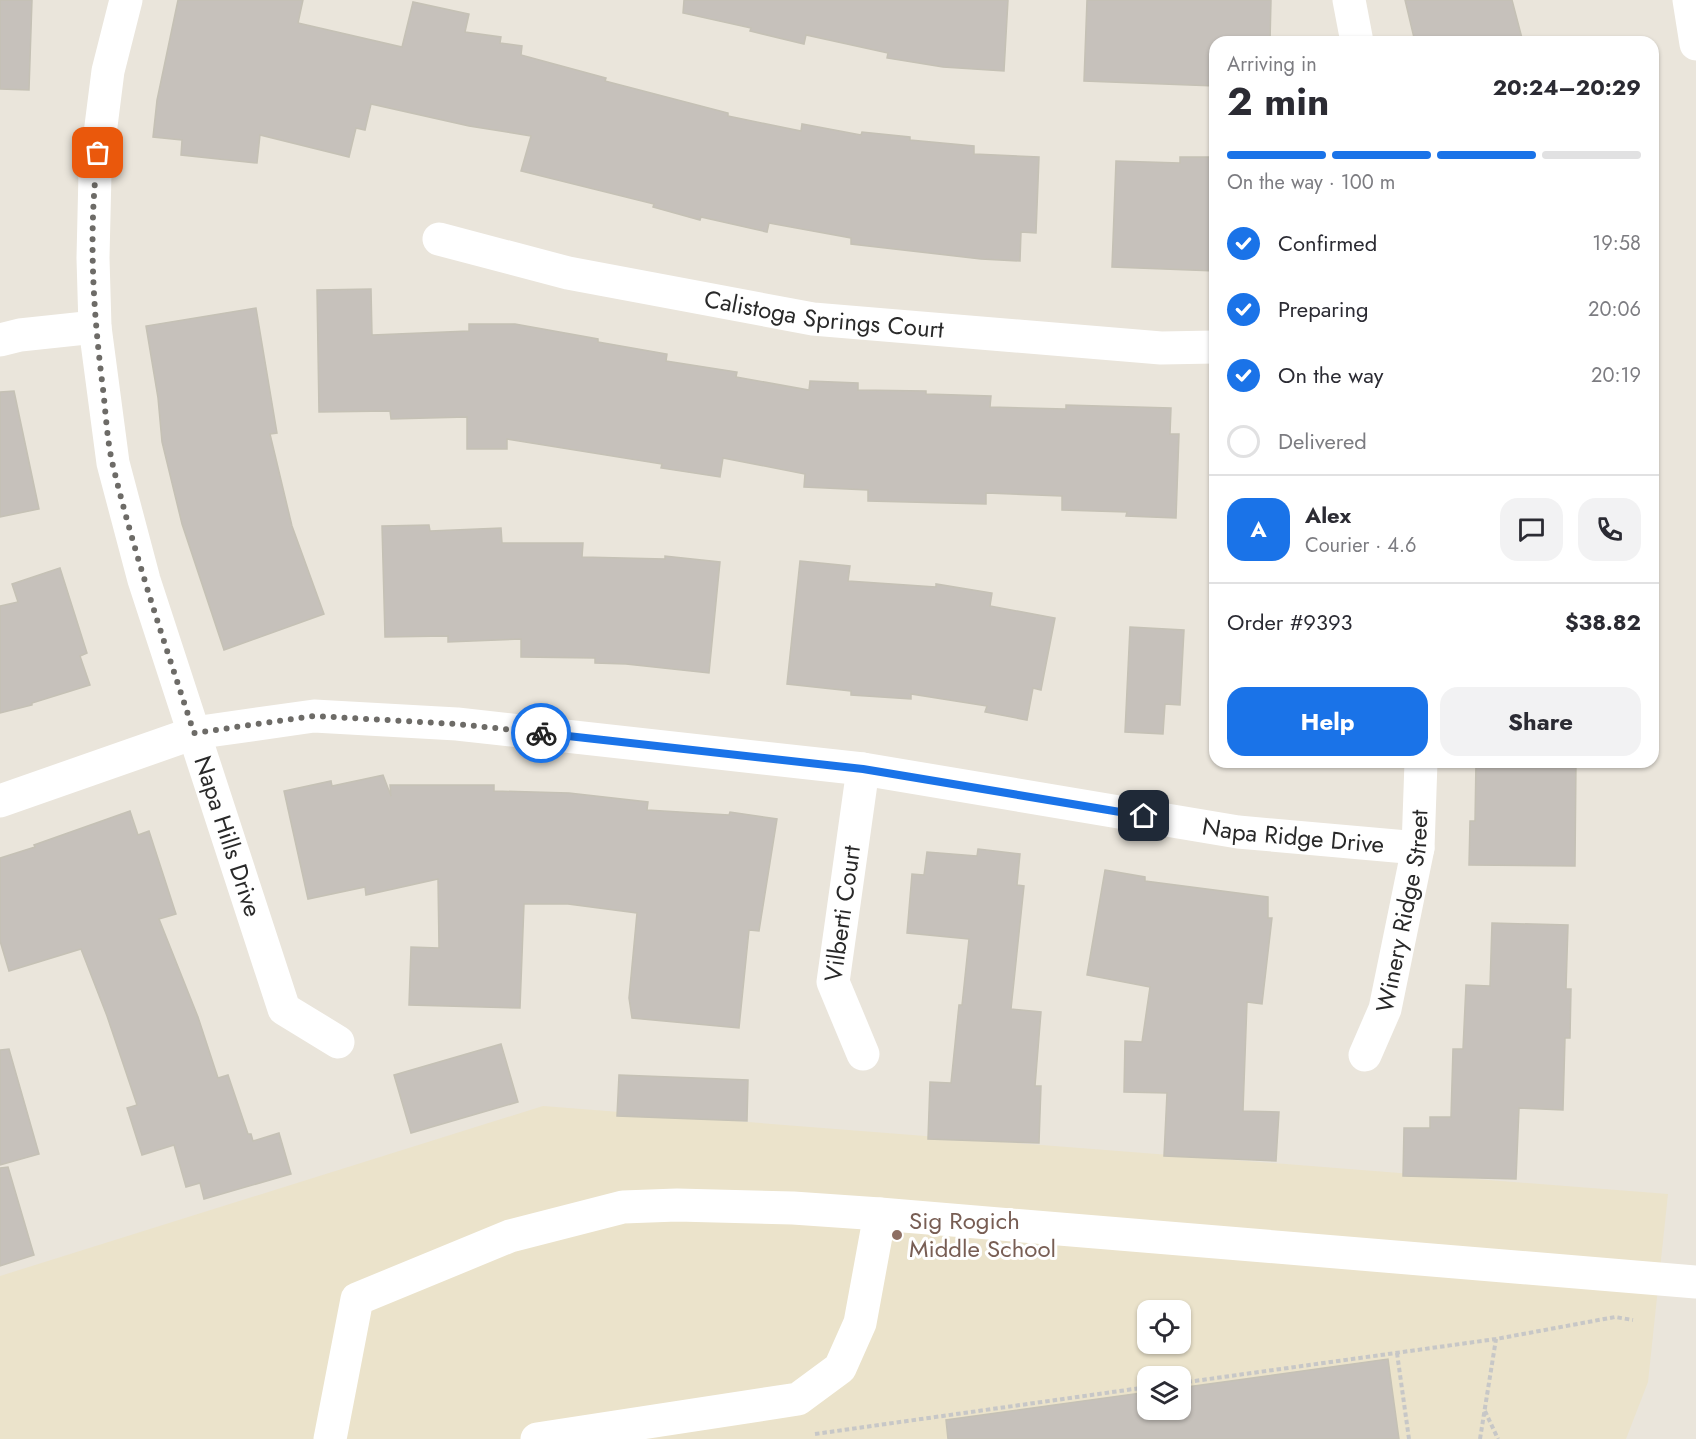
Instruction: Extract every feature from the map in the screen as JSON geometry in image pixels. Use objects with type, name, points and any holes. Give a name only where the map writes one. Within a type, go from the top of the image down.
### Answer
[{"type":"street","name":"Napa Hills Drive","points":[[126,0],[108,71],[95,173],[93,258],[95,327],[113,464],[144,580],[284,1009],[338,1042]]},
{"type":"street","points":[[1349,0],[1356,36]]},
{"type":"street","points":[[1689,0],[1696,44]]},
{"type":"street","name":"Calistoga Springs Court","points":[[439,239],[568,273],[813,319],[1161,348],[1209,347]]},
{"type":"street","points":[[0,340],[20,335],[95,327]]},
{"type":"street","name":"Napa Ridge Drive","points":[[0,801],[194,733],[314,716],[457,724],[863,769],[1238,832],[1418,848]]},
{"type":"street","name":"Winery Ridge Street","points":[[1365,1055],[1386,1009],[1418,848],[1421,768]]},
{"type":"street","name":"Vilberti Court","points":[[863,769],[833,982],[863,1054]]},
{"type":"street","points":[[330,1439],[357,1299],[510,1236],[623,1207],[677,1205],[793,1208],[880,1214],[1696,1282]]},
{"type":"street","points":[[537,1439],[798,1400],[840,1368],[860,1323],[880,1214]]},
{"type":"path","points":[[1191,1381],[1496,1339],[1615,1317],[1633,1320]]},
{"type":"path","points":[[1480,1439],[1496,1339]]},
{"type":"path","points":[[1396,1353],[1409,1439]]},
{"type":"path","points":[[811,1434],[1137,1390]]},
{"type":"path","points":[[1485,1410],[1498,1439]]},
{"type":"shaded area","name":"Sig Rogich Middle School","points":[[543,1106],[1668,1194],[1648,1382],[1626,1439],[0,1439],[0,1276]]},
{"type":"building","points":[[0,0],[32,0],[29,90],[0,89]]},
{"type":"building","points":[[178,0],[303,0],[298,23],[402,47],[413,2],[469,14],[465,32],[501,37],[500,43],[522,46],[521,55],[606,78],[605,81],[728,113],[728,116],[801,131],[802,124],[861,135],[862,132],[910,137],[910,140],[974,146],[974,154],[1039,157],[1036,233],[1021,232],[1020,261],[981,259],[851,244],[851,238],[769,223],[767,232],[701,217],[700,220],[653,207],[654,204],[521,171],[531,136],[469,126],[371,104],[365,130],[356,128],[349,157],[260,135],[257,163],[181,155],[182,140],[153,137],[157,100]]},
{"type":"building","points":[[684,0],[1008,0],[1004,71],[943,67],[887,58],[888,53],[806,35],[804,44],[750,31],[751,28],[683,13]]},
{"type":"building","points":[[1087,0],[1271,0],[1270,36],[1209,36],[1209,86],[1084,81]]},
{"type":"building","points":[[1405,0],[1512,0],[1521,36],[1414,36]]},
{"type":"building","points":[[1180,157],[1209,157],[1209,271],[1112,267],[1116,161],[1180,163]]},
{"type":"building","points":[[371,289],[372,335],[469,331],[469,324],[515,324],[667,354],[666,361],[737,372],[736,377],[809,390],[810,381],[858,383],[858,390],[926,391],[926,394],[991,396],[990,407],[1066,409],[1066,405],[1171,408],[1170,434],[1179,434],[1176,518],[1126,516],[1127,512],[1062,510],[1062,496],[986,493],[986,504],[868,501],[868,490],[804,487],[805,474],[723,458],[720,477],[661,468],[662,464],[507,439],[507,449],[467,449],[467,417],[391,419],[390,411],[319,412],[317,290]]},
{"type":"building","points":[[256,308],[277,433],[270,434],[292,526],[324,614],[224,650],[182,524],[162,442],[158,398],[146,326]]},
{"type":"building","points":[[14,391],[39,509],[0,517],[0,392]]},
{"type":"building","points":[[429,525],[430,531],[501,528],[502,543],[583,543],[582,557],[665,559],[665,556],[720,562],[709,673],[595,663],[595,658],[521,657],[521,639],[448,642],[448,636],[385,637],[382,526]]},
{"type":"building","points":[[800,561],[850,566],[848,581],[936,587],[936,584],[992,593],[990,606],[1055,618],[1041,690],[1033,688],[1027,720],[985,712],[987,706],[911,694],[911,699],[851,695],[851,691],[787,684]]},
{"type":"building","points":[[60,568],[87,653],[80,656],[90,685],[32,703],[32,705],[0,713],[0,606],[18,602],[12,584]]},
{"type":"building","points":[[1130,627],[1184,630],[1180,705],[1165,704],[1163,734],[1125,732]]},
{"type":"building","points":[[1476,768],[1576,768],[1575,866],[1469,865],[1470,821],[1475,821]]},
{"type":"building","points":[[383,775],[391,796],[390,785],[494,785],[494,791],[569,793],[648,802],[647,810],[729,815],[730,812],[777,819],[759,931],[749,930],[739,1028],[632,1018],[629,998],[637,913],[568,904],[524,904],[520,1008],[409,1005],[411,947],[439,948],[438,879],[366,895],[365,887],[308,899],[284,791],[331,781],[332,786]]},
{"type":"building","points":[[130,811],[138,835],[149,831],[176,914],[159,919],[198,1017],[218,1078],[228,1075],[248,1134],[251,1134],[253,1141],[279,1133],[291,1174],[204,1199],[200,1183],[186,1187],[174,1145],[142,1155],[127,1108],[137,1105],[107,1016],[81,949],[9,971],[0,941],[0,858]]},
{"type":"building","points":[[978,849],[1020,854],[1017,885],[1024,886],[1011,1009],[1041,1012],[1035,1086],[1041,1086],[1039,1143],[928,1139],[930,1082],[951,1083],[969,939],[907,933],[912,874],[924,875],[927,852],[977,856]]},
{"type":"building","points":[[1105,870],[1145,877],[1145,881],[1268,897],[1268,918],[1272,918],[1262,1004],[1247,1002],[1243,1111],[1279,1112],[1276,1161],[1164,1156],[1167,1093],[1124,1092],[1125,1041],[1142,1042],[1150,987],[1087,975]]},
{"type":"building","points":[[1492,923],[1568,925],[1566,989],[1571,989],[1570,1038],[1565,1038],[1563,1110],[1519,1108],[1516,1179],[1403,1176],[1404,1128],[1430,1128],[1430,1117],[1451,1117],[1453,1049],[1463,1049],[1466,985],[1490,986]]},
{"type":"building","points":[[501,1044],[518,1102],[411,1133],[394,1075]]},
{"type":"building","points":[[9,1049],[39,1154],[0,1165],[0,1050]]},
{"type":"building","points":[[619,1075],[748,1080],[747,1121],[617,1116]]},
{"type":"building","points":[[8,1167],[34,1255],[0,1266],[0,1168]]},
{"type":"building","points":[[1388,1359],[1399,1439],[948,1439],[946,1420],[1137,1394],[1137,1420],[1191,1420],[1191,1386]]},
{"type":"way so far","points":[[98,153],[95,173],[93,258],[95,327],[113,464],[144,580],[194,733],[314,716],[457,724],[541,733]]},
{"type":"place","name":"Sig Rogich Middle School","points":[[897,1235]]},
{"type":"route","points":[[541,733],[863,769],[1144,816]]}]
